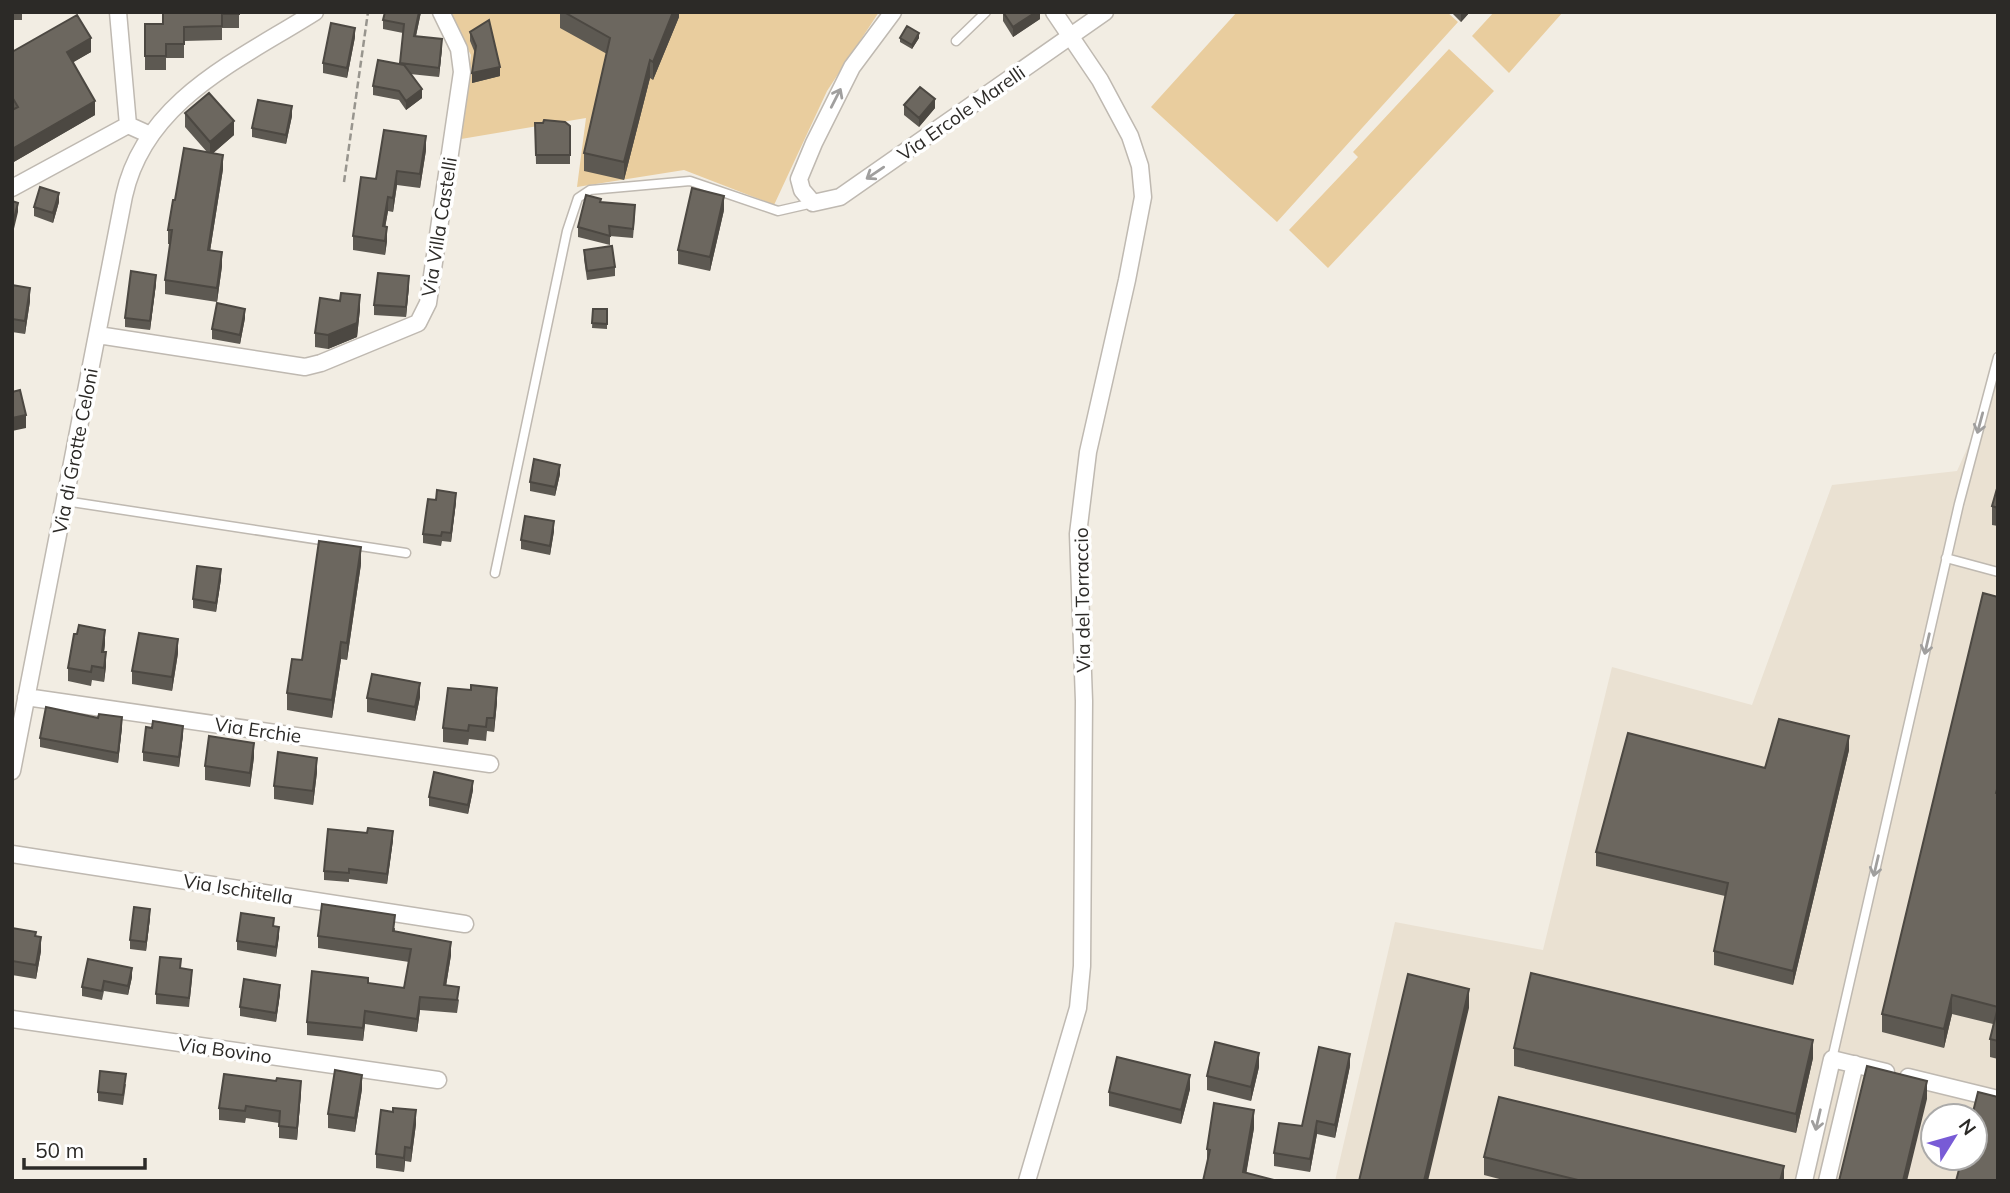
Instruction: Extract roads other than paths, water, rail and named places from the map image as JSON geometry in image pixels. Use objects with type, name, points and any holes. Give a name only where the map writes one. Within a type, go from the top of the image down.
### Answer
[{"type":"street","points":[[118,12],[128,125]]},
{"type":"street","name":"Via di Grotte Celoni","points":[[12,771],[21,706],[65,501],[125,188],[148,134],[184,98],[315,12]]},
{"type":"street","name":"Via Villa Castelli","points":[[98,335],[304,367],[418,323],[428,303],[462,72],[459,49],[441,12]]},
{"type":"street","points":[[813,203],[802,190],[799,179],[814,143],[852,67],[893,12]]},
{"type":"street","name":"Via del Torraccio","points":[[1027,1181],[1078,1009],[1082,966],[1084,715],[1078,534],[1088,452],[1128,281],[1143,197],[1140,166],[1130,136],[1100,80],[1054,12]]},
{"type":"street","name":"Via Ercole Marelli","points":[[813,203],[839,197],[1105,12]]},
{"type":"street","points":[[128,125],[148,134]]},
{"type":"street","points":[[12,188],[128,125]]},
{"type":"street","name":"Via Erchie","points":[[21,706],[490,764]]},
{"type":"street","name":"Via Ischitella","points":[[12,854],[465,924]]},
{"type":"street","name":"Via Bovino","points":[[12,1019],[438,1080]]},
{"type":"street","points":[[1804,1181],[1832,1059],[1998,1099]]},
{"type":"street","points":[[1828,1181],[1855,1065]]},
{"type":"lane","points":[[956,41],[986,12]]},
{"type":"lane","points":[[495,573],[567,231],[578,198],[590,190],[690,181],[778,211],[813,203]]},
{"type":"lane","points":[[1832,1059],[1946,558],[1998,357]]},
{"type":"lane","points":[[65,501],[407,554]]},
{"type":"lane","points":[[1946,558],[1998,572]]}]
